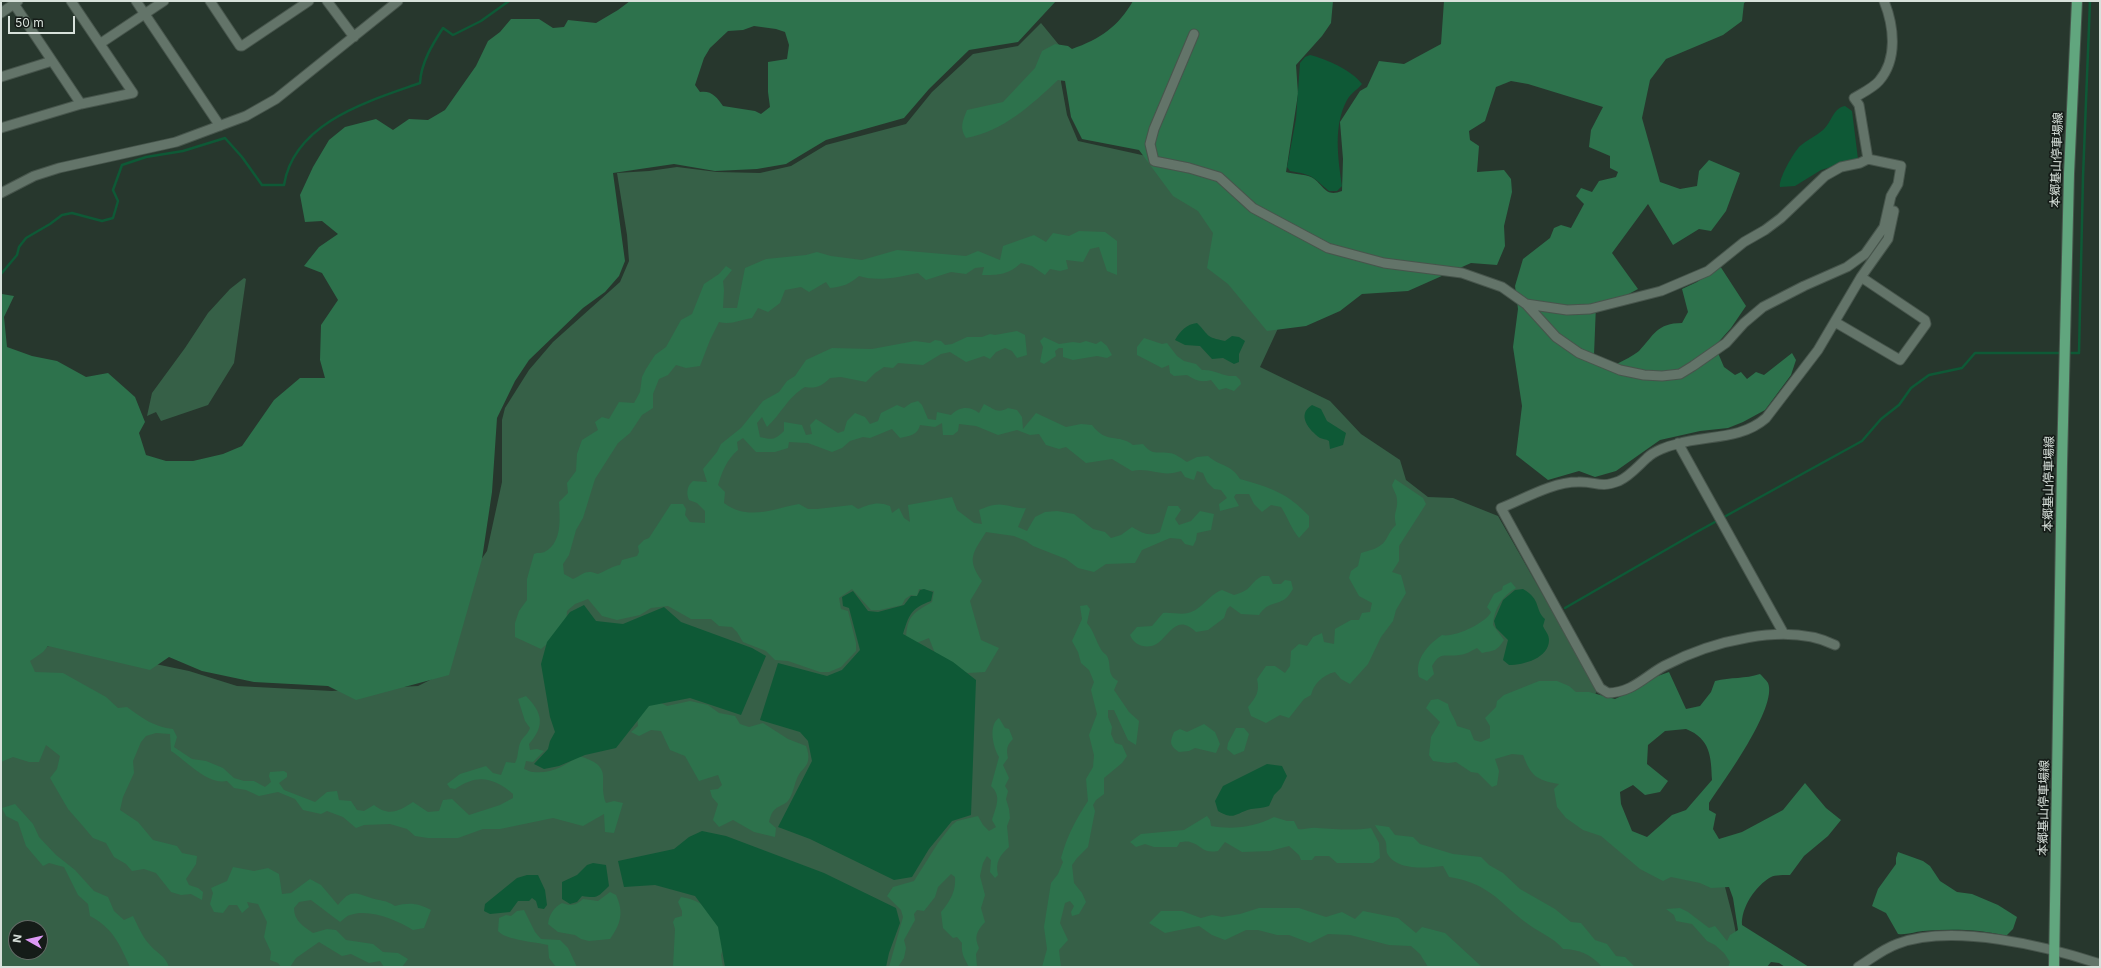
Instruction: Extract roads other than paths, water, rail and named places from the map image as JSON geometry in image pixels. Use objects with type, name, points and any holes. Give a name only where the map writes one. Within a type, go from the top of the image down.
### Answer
[{"type":"main road","name":"本郷基山停車場線","points":[[2054,967],[2069,174],[2077,1]]},
{"type":"street","points":[[1,128],[81,104],[133,93],[71,1]]},
{"type":"street","points":[[136,1],[220,126]]},
{"type":"street","points":[[101,44],[164,1]]},
{"type":"street","points":[[213,2],[240,46],[242,46],[309,1]]},
{"type":"street","points":[[327,1],[354,37]]},
{"type":"street","points":[[1,193],[34,176],[59,168],[176,142],[246,116],[276,99],[398,1]]},
{"type":"street","points":[[1868,159],[1859,105],[1854,98],[1879,81],[1888,66],[1892,46],[1892,30],[1890,16],[1884,1]]},
{"type":"street","points":[[1,13],[16,2],[52,61],[81,104]]},
{"type":"street","points":[[1194,34],[1154,129],[1150,144],[1154,161],[1196,170],[1219,177],[1253,208],[1328,248],[1384,263],[1462,273],[1502,287],[1526,304],[1556,338],[1578,353],[1620,370],[1644,375],[1662,376],[1680,374],[1726,343],[1744,323],[1763,307],[1804,286],[1847,267],[1865,254],[1884,227],[1892,196],[1898,184]]},
{"type":"street","points":[[1,77],[52,61]]},
{"type":"street","points":[[1526,304],[1567,310],[1590,309],[1661,291],[1708,271],[1744,242],[1765,230],[1825,176],[1841,167],[1860,163],[1868,159],[1901,166],[1888,239],[1861,277],[1835,322],[1800,375],[1766,418],[1758,425],[1715,438],[1678,443],[1648,457],[1639,467],[1621,480],[1604,486],[1578,481],[1558,485],[1501,508],[1600,688],[1608,694],[1620,693],[1632,688],[1654,671],[1682,657],[1749,637],[1784,634],[1826,641],[1835,645]]},
{"type":"street","points":[[1835,322],[1900,360],[1926,324],[1925,320],[1861,277]]},
{"type":"street","points":[[1678,443],[1784,634]]},
{"type":"street","points":[[1858,967],[1898,944],[1918,939],[1970,936],[2054,949],[2100,964]]},
{"type":"waterway","points":[[1,274],[17,255],[19,247],[26,238],[62,215],[72,213],[102,221],[113,218],[118,201],[113,190],[122,165],[146,157],[183,151],[225,138],[242,157],[262,185],[284,185],[291,163],[302,145],[318,130],[337,117],[357,107],[420,83],[422,68],[431,48],[443,28],[453,35],[481,21],[509,1]]},
{"type":"waterway","points":[[2068,353],[2079,353],[2083,177],[2090,1]]},
{"type":"waterway","points":[[1565,608],[1695,533],[1862,441],[1881,419],[1899,405],[1911,388],[1929,375],[1962,368],[1975,353],[2063,353]]}]
